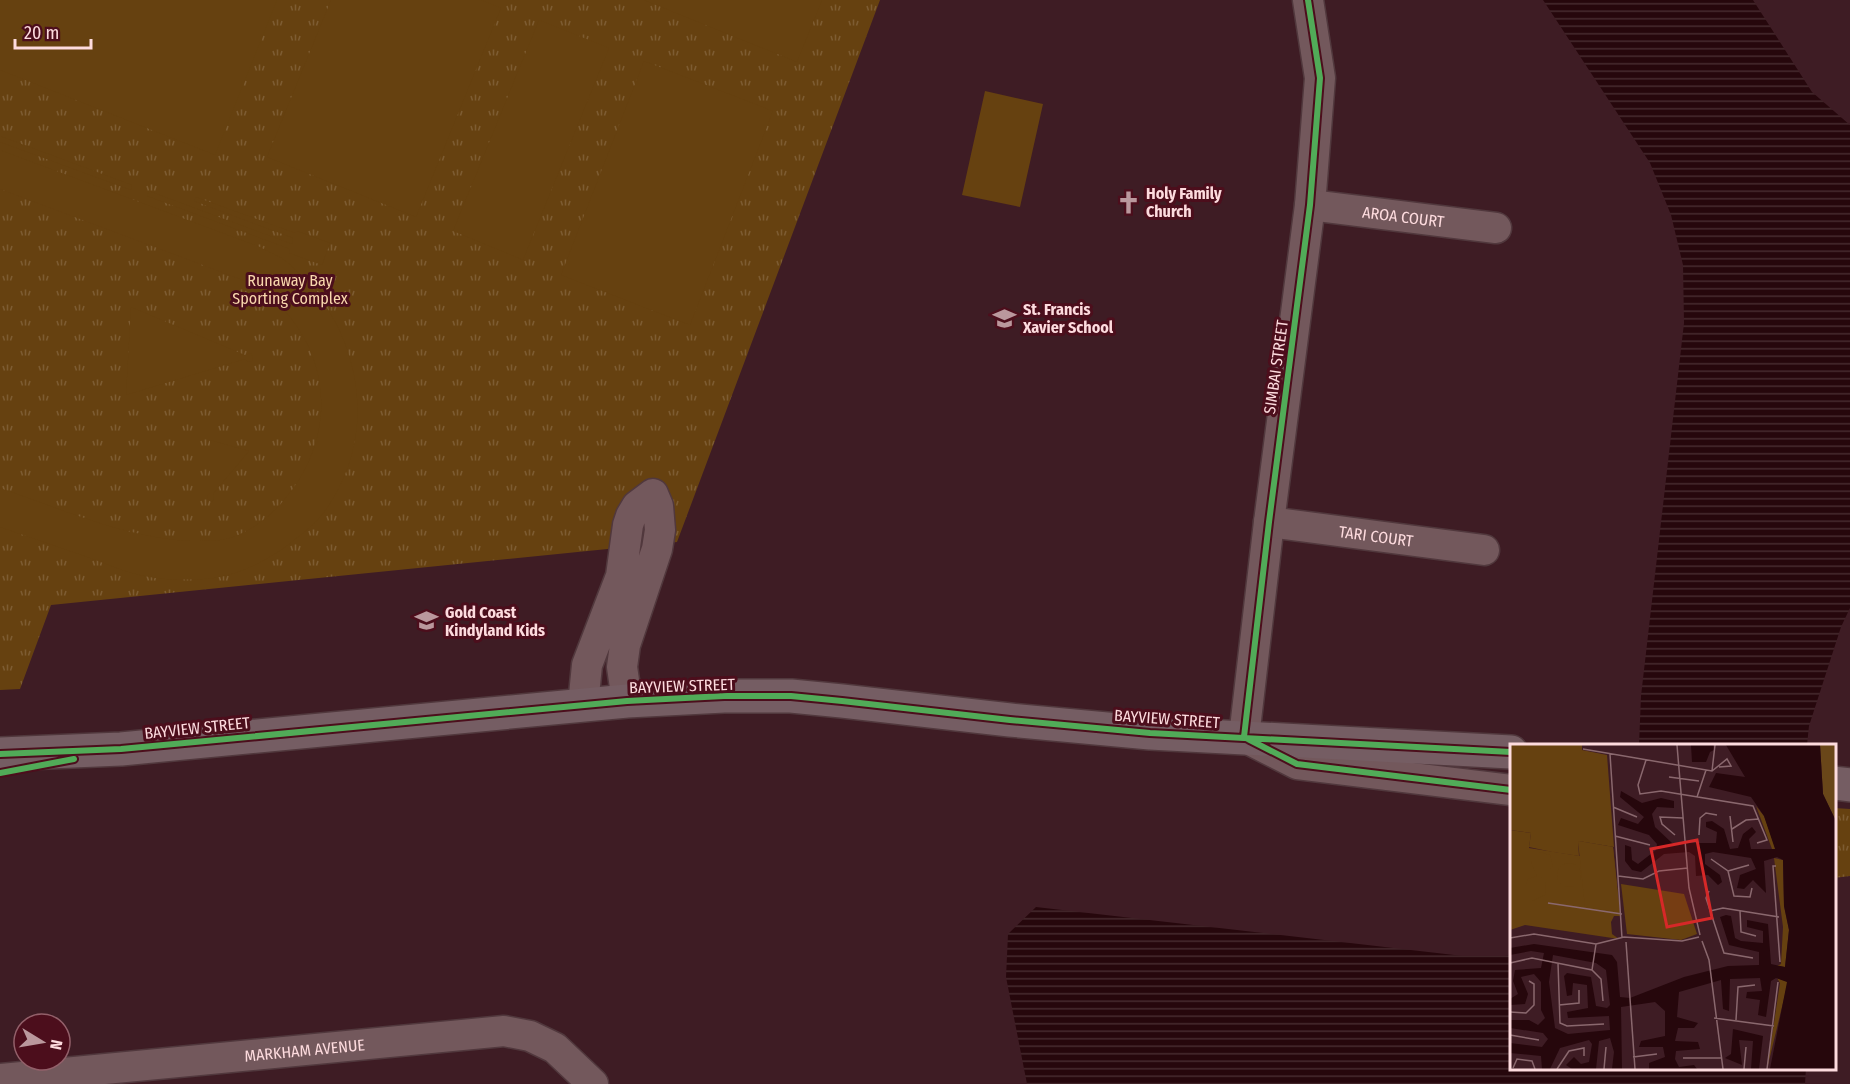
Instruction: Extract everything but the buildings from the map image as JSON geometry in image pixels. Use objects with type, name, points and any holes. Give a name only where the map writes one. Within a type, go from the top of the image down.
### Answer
[{"type":"main road","name":"BAYVIEW STREET","points":[[0,754],[121,749],[627,701],[694,697],[791,696],[1138,732],[1510,752]]},
{"type":"main road","name":"BAYVIEW STREET","points":[[0,773],[121,749]]},
{"type":"main road","points":[[1835,783],[1850,785]]},
{"type":"street","name":"SIMBAI STREET","points":[[1244,737],[1310,205],[1320,78],[1308,0]]},
{"type":"street","name":"AROA COURT","points":[[1310,205],[1496,228]]},
{"type":"street","points":[[583,705],[587,665],[621,576],[627,525],[637,506],[653,494],[658,506],[660,530],[657,549],[625,645],[622,667],[627,701]]},
{"type":"street","name":"TARI COURT","points":[[1269,522],[1484,550]]},
{"type":"street","name":"BAYVIEW STREET","points":[[1244,737],[1297,764],[1510,790]]},
{"type":"street","name":"MARKHAM AVENUE","points":[[0,1079],[178,1074],[504,1031],[530,1036],[555,1048],[593,1084]]},
{"type":"green space","name":"Runaway Bay Sporting Complex","points":[[0,0],[880,0],[677,542],[51,605],[20,689],[0,690]]},
{"type":"green space","points":[[0,0],[277,0],[215,155],[0,70]]},
{"type":"green space","points":[[331,0],[481,0],[501,8],[416,217],[267,157]]},
{"type":"green space","points":[[644,0],[822,0],[797,62]]},
{"type":"green space","points":[[539,20],[609,48],[523,260],[453,231]]},
{"type":"green space","points":[[644,61],[773,111],[690,325],[561,275]]},
{"type":"green space","points":[[985,91],[1043,104],[1020,207],[962,195]]},
{"type":"green space","points":[[0,136],[132,185],[131,190],[0,142]]},
{"type":"green space","points":[[0,150],[260,247],[285,261],[312,288],[332,316],[346,346],[355,378],[358,411],[354,445],[344,477],[323,513],[288,545],[262,561],[224,576],[207,579],[170,579],[147,577],[130,572],[0,527],[0,488],[80,517],[136,533],[192,541],[220,540],[238,535],[255,526],[271,513],[299,479],[311,457],[318,434],[321,410],[320,386],[315,362],[305,339],[290,317],[270,298],[248,282],[0,189]]},
{"type":"green space","points":[[149,191],[292,244],[293,238],[194,201],[196,197],[295,233],[297,231],[330,243],[322,265],[289,253],[290,249],[147,196]]},
{"type":"green space","points":[[131,307],[245,355],[251,353],[252,361],[248,362],[245,359],[126,395]]},
{"type":"green space","points":[[210,440],[249,451],[213,494],[214,500],[211,502],[207,498],[210,493]]},
{"type":"green space","points":[[1835,808],[1850,809],[1850,876],[1835,878]]},
{"type":"shaded area","points":[[1543,0],[1753,0],[1812,92],[1850,125],[1850,608],[1841,627],[1809,726],[1807,744],[1639,744],[1641,696],[1684,323],[1683,265],[1671,215],[1650,163]]},
{"type":"shaded area","points":[[1036,907],[1463,956],[1510,954],[1510,1069],[1806,1069],[1805,1084],[1027,1084],[1006,977],[1008,934]]},
{"type":"cycle path","points":[[1308,0],[1320,78],[1310,205],[1244,737],[1297,764],[1510,790]]},
{"type":"cycle path","points":[[0,754],[121,749],[627,701],[724,696],[791,696],[1150,733],[1510,752]]},
{"type":"cycle path","points":[[0,773],[74,759]]},
{"type":"place","name":"Holy Family Church","points":[[1128,202]]},
{"type":"place","name":"St. Francis Xavier School","points":[[1005,318]]},
{"type":"place","name":"Gold Coast Kindyland Kids","points":[[427,621]]}]
